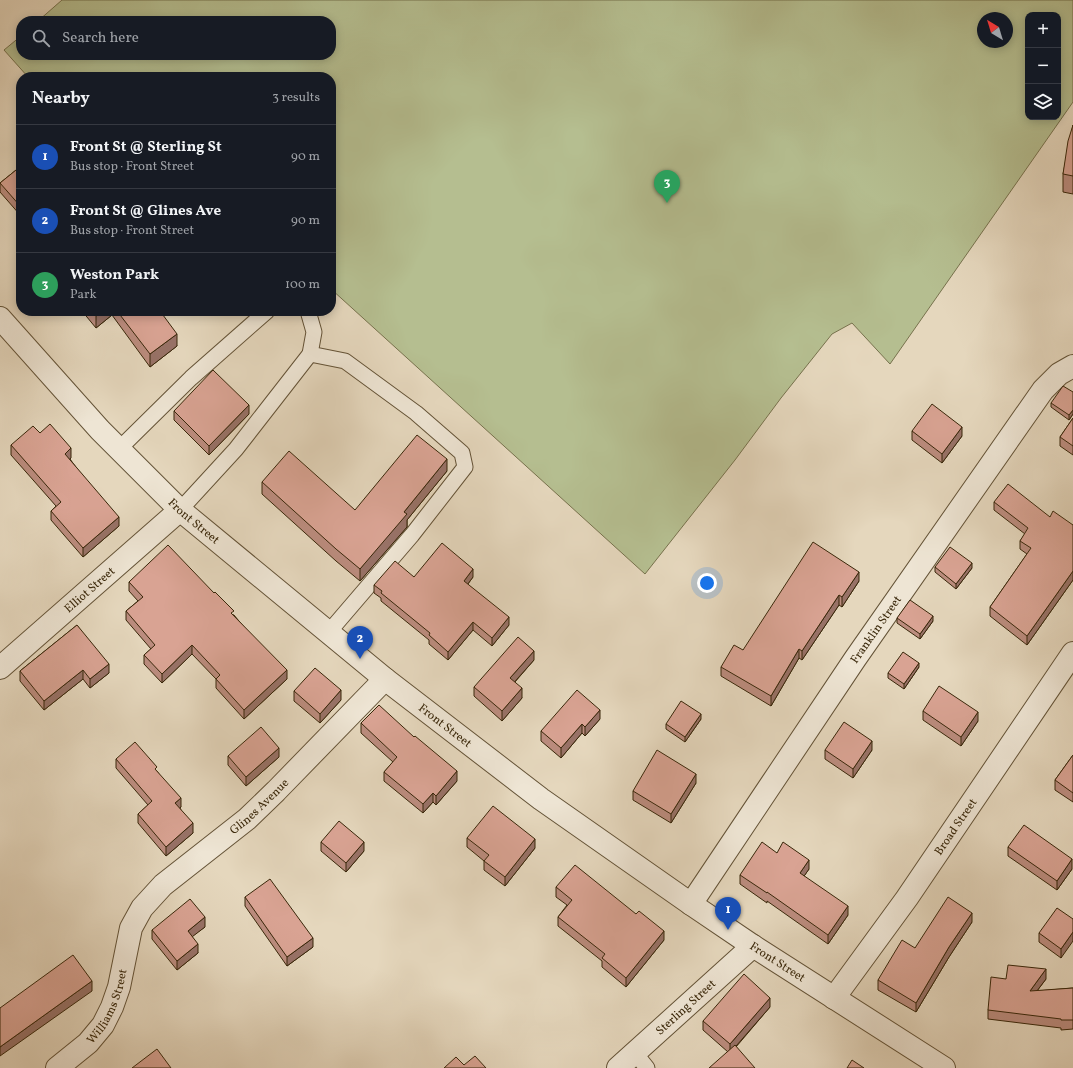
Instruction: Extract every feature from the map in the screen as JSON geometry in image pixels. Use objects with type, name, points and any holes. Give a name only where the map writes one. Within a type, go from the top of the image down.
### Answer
[{"type":"street","name":"Front Street","points":[[0,318],[100,430],[180,510],[385,679],[541,799],[691,904],[753,946],[944,1068]]},
{"type":"street","name":"Franklin Street","points":[[691,904],[855,659],[1043,390],[1058,374],[1073,366]]},
{"type":"street","name":"Elliot Street","points":[[0,668],[180,510]]},
{"type":"street","name":"Broad Street","points":[[834,998],[907,898],[1073,653]]},
{"type":"street","name":"Glines Avenue","points":[[131,928],[142,908],[164,885],[247,819],[385,679]]},
{"type":"street","name":"Williams Street","points":[[57,1068],[88,1043],[103,1025],[112,1007],[119,987],[131,928]]},
{"type":"street","name":"Sterling Street","points":[[618,1068],[641,1060],[753,946]]},
{"type":"lane","points":[[119,449],[190,378],[261,316]]},
{"type":"lane","points":[[180,510],[236,449],[310,354],[314,332],[309,316]]},
{"type":"lane","points":[[310,354],[344,360],[416,413],[462,453],[465,467],[412,535],[328,633]]},
{"type":"green space","points":[[62,0],[1073,0],[1073,102],[1061,119],[1061,12],[1025,12],[1025,120],[1060,120],[890,364],[852,323],[832,334],[645,574],[336,294],[336,72],[24,72],[4,50],[16,40],[16,60],[336,60],[336,16],[44,16]]},
{"type":"building","points":[[1073,125],[1073,176],[1063,174],[1068,141]]},
{"type":"building","points":[[16,170],[16,201],[0,183]]},
{"type":"building","points":[[121,316],[164,316],[177,334],[150,354]]},
{"type":"building","points":[[213,370],[249,405],[209,446],[174,411]]},
{"type":"building","points":[[1063,386],[1073,392],[1073,410],[1069,415],[1051,403]]},
{"type":"building","points":[[932,404],[962,427],[942,454],[912,431]]},
{"type":"building","points":[[1073,418],[1073,446],[1060,437]]},
{"type":"building","points":[[50,424],[71,448],[65,454],[119,517],[83,548],[51,511],[61,502],[11,445],[33,426],[40,433]]},
{"type":"building","points":[[417,435],[447,459],[404,512],[407,514],[360,569],[262,482],[289,451],[355,510]]},
{"type":"building","points":[[1008,484],[1050,517],[1053,511],[1073,525],[1073,571],[1027,636],[990,607],[1031,548],[1020,541],[1028,528],[994,502]]},
{"type":"building","points":[[813,542],[859,572],[842,597],[839,595],[802,651],[799,649],[771,696],[721,667],[734,645],[743,650]]},
{"type":"building","points":[[442,543],[473,569],[464,581],[509,617],[492,638],[473,622],[448,652],[429,635],[430,633],[381,593],[382,591],[374,585],[395,561],[414,577]]},
{"type":"building","points":[[168,545],[214,593],[215,592],[234,611],[231,613],[287,670],[244,710],[216,679],[220,675],[192,645],[162,674],[144,655],[155,645],[126,611],[143,597],[129,582]]},
{"type":"building","points":[[950,547],[972,563],[956,584],[935,567]]},
{"type":"building","points":[[910,600],[933,616],[920,634],[897,618]]},
{"type":"building","points":[[77,625],[109,664],[90,679],[83,670],[44,701],[20,671]]},
{"type":"building","points":[[518,637],[534,651],[510,678],[522,688],[502,711],[474,687]]},
{"type":"building","points":[[903,652],[919,663],[904,684],[888,673]]},
{"type":"building","points":[[315,668],[341,690],[320,714],[294,691]]},
{"type":"building","points":[[939,686],[978,712],[961,737],[923,711]]},
{"type":"building","points":[[577,690],[600,710],[585,727],[582,724],[561,748],[541,731]]},
{"type":"building","points":[[681,701],[701,714],[685,737],[666,724]]},
{"type":"building","points":[[379,705],[414,737],[415,736],[457,771],[436,796],[433,793],[423,804],[384,772],[397,757],[361,723]]},
{"type":"building","points":[[844,722],[872,741],[853,769],[825,750]]},
{"type":"building","points":[[261,727],[279,748],[246,777],[228,756]]},
{"type":"building","points":[[135,742],[157,767],[155,769],[181,798],[175,803],[193,823],[166,847],[138,814],[152,801],[116,759]]},
{"type":"building","points":[[657,750],[696,774],[671,814],[633,791]]},
{"type":"building","points":[[1073,755],[1073,793],[1055,780]]},
{"type":"building","points":[[493,806],[535,839],[505,877],[484,861],[489,855],[467,838]]},
{"type":"building","points":[[339,821],[364,842],[346,863],[321,842]]},
{"type":"building","points":[[1024,825],[1072,859],[1057,881],[1008,847]]},
{"type":"building","points":[[762,842],[777,853],[783,842],[809,860],[800,873],[848,906],[828,935],[740,875]]},
{"type":"building","points":[[575,865],[636,914],[639,911],[664,931],[626,978],[602,958],[605,954],[558,917],[572,900],[556,887]]},
{"type":"building","points":[[270,879],[313,938],[287,957],[245,897]]},
{"type":"building","points":[[948,897],[972,913],[949,947],[916,1003],[878,980],[902,940],[915,948]]},
{"type":"building","points":[[190,899],[205,917],[188,931],[198,944],[177,961],[152,930]]},
{"type":"building","points":[[1057,908],[1073,919],[1073,932],[1061,949],[1039,933]]},
{"type":"building","points":[[73,955],[92,981],[0,1047],[0,1008]]},
{"type":"building","points":[[1008,965],[1046,969],[1030,991],[1073,988],[1073,1020],[1061,1020],[988,1010],[991,977],[1006,979]]},
{"type":"building","points":[[744,974],[770,998],[730,1044],[703,1021]]},
{"type":"building","points":[[735,1045],[755,1068],[709,1068]]},
{"type":"building","points":[[157,1049],[171,1068],[132,1068]]},
{"type":"building","points":[[475,1056],[486,1068],[444,1068],[456,1057],[464,1065]]},
{"type":"building","points":[[852,1060],[864,1068],[847,1068]]},
{"type":"place","name":"Weston Park","points":[[667,203]]},
{"type":"place","name":"Front St @ Glines Ave","points":[[360,659]]},
{"type":"place","name":"Front St @ Sterling St","points":[[728,930]]}]
